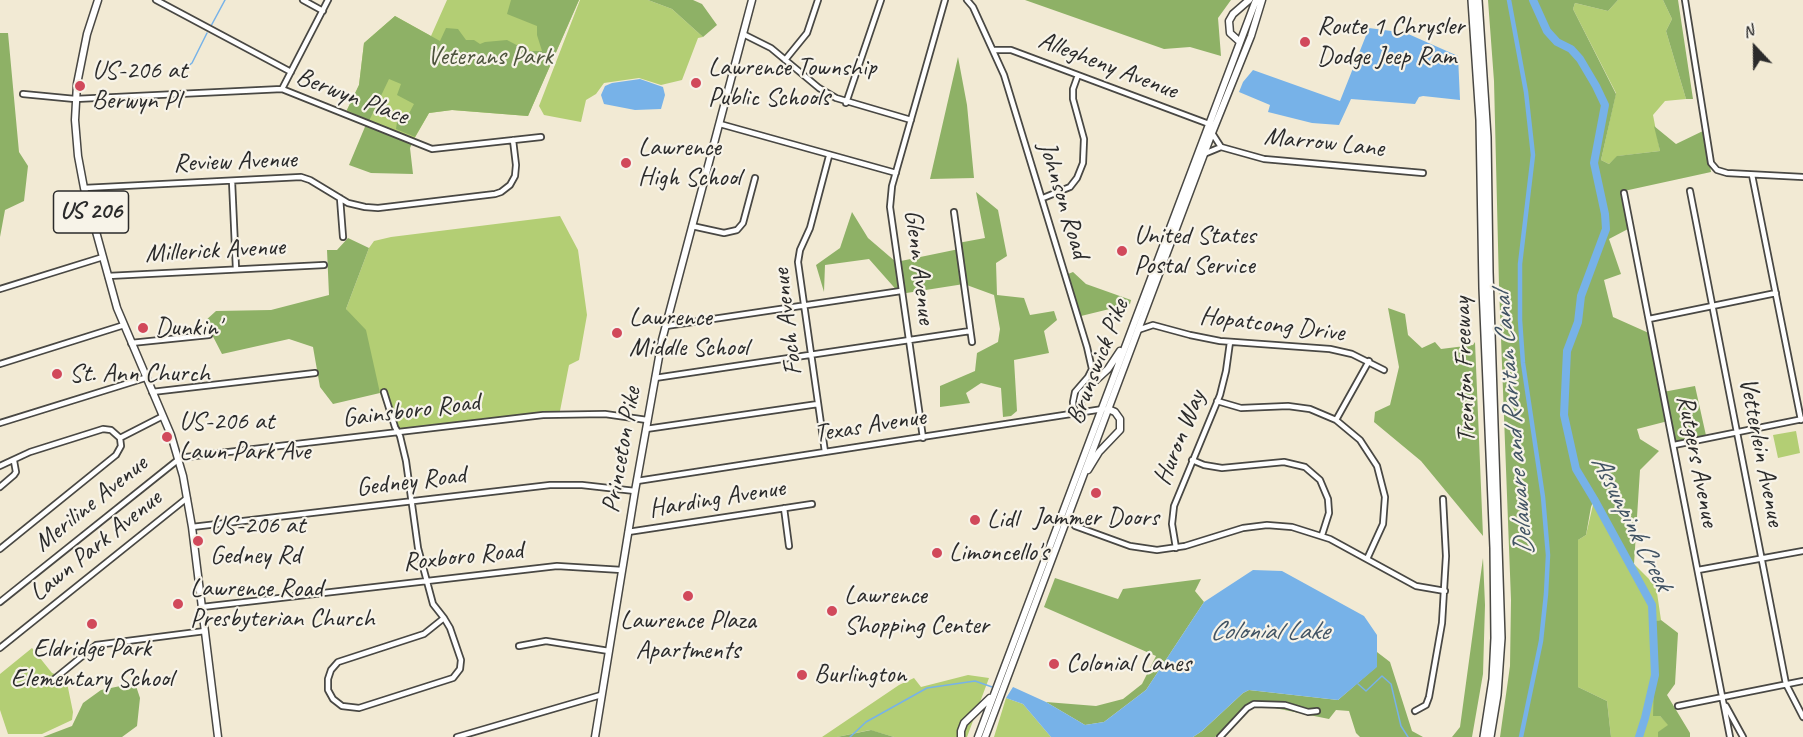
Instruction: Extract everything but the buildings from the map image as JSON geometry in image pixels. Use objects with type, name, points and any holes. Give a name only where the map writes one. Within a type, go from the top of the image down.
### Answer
[{"type":"highway","name":"Trenton Freeway","points":[[1472,0],[1480,120],[1483,288],[1495,604],[1493,679],[1484,737]]},
{"type":"highway","name":"Trenton Freeway","points":[[1478,0],[1487,137],[1489,272],[1501,627],[1499,674],[1490,737]]},
{"type":"main road","name":"US 206","points":[[99,0],[83,49],[75,99],[76,136],[84,188],[124,325],[179,459],[192,526],[218,737]]},
{"type":"main road","name":"Princeton Pike","points":[[595,737],[647,420],[666,326],[752,0]]},
{"type":"main road","points":[[1240,42],[1230,33],[1228,21],[1249,0]]},
{"type":"main road","name":"Brunswick Pike","points":[[978,737],[1069,516],[1129,335],[1256,0]]},
{"type":"main road","name":"Brunswick Pike","points":[[1003,679],[1105,409],[1138,330],[1251,36],[1262,0]]},
{"type":"main road","points":[[1082,412],[1080,401],[1082,393],[1108,369],[1129,335]]},
{"type":"main road","points":[[1078,489],[1099,452],[1120,430],[1120,418],[1115,412],[1105,409]]},
{"type":"main road","points":[[962,737],[961,731],[964,723],[996,694]]},
{"type":"main road","name":"Brunswick Pike","points":[[985,737],[996,694]]},
{"type":"street","points":[[156,0],[291,72]]},
{"type":"street","points":[[303,0],[323,11]]},
{"type":"street","points":[[282,89],[328,0]]},
{"type":"street","points":[[785,60],[807,33],[818,0]]},
{"type":"street","points":[[846,102],[880,0]]},
{"type":"street","name":"Glenn Avenue","points":[[923,438],[890,207],[896,173],[945,0]]},
{"type":"street","name":"Johnson Road","points":[[967,0],[973,7],[1004,75],[1092,365],[1090,374],[1075,392],[1072,402],[1074,414]]},
{"type":"street","points":[[1685,0],[1701,91],[1709,159],[1717,170],[1729,173],[1803,177]]},
{"type":"street","points":[[743,34],[768,46],[819,88],[846,102],[911,120]]},
{"type":"street","name":"Allegheny Avenue","points":[[993,50],[1011,50],[1209,124]]},
{"type":"street","points":[[1043,198],[1070,187],[1077,178],[1083,163],[1084,139],[1072,94],[1078,75]]},
{"type":"street","name":"Berwyn Place","points":[[23,94],[75,99],[282,89],[432,149],[538,137]]},
{"type":"street","points":[[720,124],[896,173]]},
{"type":"street","points":[[1204,154],[1221,147],[1212,133]]},
{"type":"street","name":"Review Avenue","points":[[84,188],[305,178],[340,198],[357,205],[374,208],[495,194],[510,185],[515,176],[513,140]]},
{"type":"street","name":"Marrow Lane","points":[[1221,147],[1264,159],[1423,173]]},
{"type":"street","name":"Foch Avenue","points":[[825,452],[798,256],[810,228],[829,156]]},
{"type":"street","points":[[1674,445],[1802,419],[1752,174]]},
{"type":"street","points":[[692,226],[724,233],[737,230],[743,223],[755,178]]},
{"type":"street","points":[[231,181],[236,269]]},
{"type":"street","name":"Vetterlein Avenue","points":[[1689,190],[1786,684],[1803,717]]},
{"type":"street","name":"Rutgers Avenue","points":[[1624,193],[1730,737]]},
{"type":"street","points":[[340,198],[343,237]]},
{"type":"street","points":[[954,212],[972,342]]},
{"type":"street","points":[[0,289],[103,257]]},
{"type":"street","name":"Millerick Avenue","points":[[108,276],[324,264]]},
{"type":"street","points":[[666,326],[901,291]]},
{"type":"street","points":[[1649,319],[1776,293]]},
{"type":"street","points":[[1138,330],[1153,324],[1145,311]]},
{"type":"street","name":"Hopatcong Drive","points":[[1153,324],[1190,335],[1230,342],[1317,347],[1340,351],[1369,361],[1384,370]]},
{"type":"street","points":[[0,364],[124,325]]},
{"type":"street","points":[[655,378],[970,331]]},
{"type":"street","points":[[131,343],[209,335]]},
{"type":"street","name":"Huron Way","points":[[1176,548],[1172,524],[1174,506],[1217,401],[1226,371],[1230,342]]},
{"type":"street","points":[[1336,420],[1369,361]]},
{"type":"street","points":[[152,392],[315,373]]},
{"type":"street","points":[[0,423],[145,378]]},
{"type":"street","points":[[384,392],[406,460],[418,548],[434,604],[444,618],[450,628],[461,660],[459,673],[453,678],[359,708],[348,708],[333,699],[328,690],[328,679],[331,670],[338,662],[424,633],[444,618]]},
{"type":"street","points":[[1217,401],[1241,408],[1299,406],[1320,412],[1353,432],[1367,448],[1377,466],[1384,487],[1386,505],[1383,524],[1367,559]]},
{"type":"street","points":[[646,429],[818,404]]},
{"type":"street","name":"Texas Avenue","points":[[637,481],[1105,409]]},
{"type":"street","name":"Gainsboro Road","points":[[179,459],[233,450],[561,414],[605,414],[647,420]]},
{"type":"street","points":[[120,438],[163,416]]},
{"type":"street","points":[[0,466],[30,452],[104,429],[111,430],[120,438],[121,446],[116,455],[0,549]]},
{"type":"street","name":"Meriline Avenue","points":[[0,602],[179,459]]},
{"type":"street","points":[[1192,460],[1222,468],[1284,462],[1305,467],[1320,480],[1328,499],[1329,513],[1322,535]]},
{"type":"street","points":[[0,487],[14,476],[16,472],[14,461]]},
{"type":"street","name":"Gedney Road","points":[[192,526],[550,485],[598,486],[635,491]]},
{"type":"street","name":"Lawn Park Avenue","points":[[0,648],[187,498]]},
{"type":"street","points":[[1415,711],[1426,705],[1429,697],[1440,639],[1446,556],[1443,499]]},
{"type":"street","name":"Harding Avenue","points":[[628,532],[812,504]]},
{"type":"street","points":[[784,508],[789,546]]},
{"type":"street","points":[[1069,516],[1075,526]]},
{"type":"street","points":[[1062,531],[1075,526],[1140,548],[1157,550],[1176,548],[1228,531],[1255,526],[1292,527],[1322,535],[1416,586],[1445,591]]},
{"type":"street","points":[[1698,570],[1803,551]]},
{"type":"street","name":"Roxboro Road","points":[[202,607],[557,566],[622,570]]},
{"type":"street","points":[[53,680],[96,645],[205,632]]},
{"type":"street","points":[[519,646],[546,641],[609,651]]},
{"type":"street","points":[[1678,706],[1723,699],[1803,681]]},
{"type":"street","points":[[458,737],[601,696]]},
{"type":"street","points":[[1723,699],[1743,737]]},
{"type":"street","points":[[1220,737],[1246,708],[1254,704],[1285,705],[1308,712],[1317,711]]},
{"type":"green space","name":"Veterans Park","points":[[447,0],[579,0],[528,116],[452,110],[429,113],[413,141],[345,114],[359,85],[364,43],[395,16],[431,36]]},
{"type":"green space","name":"Veterans Park","points":[[511,0],[579,0],[528,116],[452,110],[429,113],[415,137],[396,129],[398,115],[406,119],[414,104],[397,95],[401,84],[389,79],[369,121],[347,110],[359,85],[364,43],[395,16],[440,41],[446,28],[458,29],[466,40],[474,40],[480,44],[507,40],[528,51],[542,51],[537,26],[507,14]]},
{"type":"green space","points":[[580,0],[648,0],[672,9],[703,37],[698,38],[682,80],[661,85],[639,78],[604,83],[596,94],[586,100],[581,122],[544,115],[539,106]]},
{"type":"green space","points":[[648,0],[693,0],[702,4],[717,25],[703,37],[672,9]]},
{"type":"green space","points":[[1025,0],[1231,0],[1218,18],[1221,56],[1190,47],[1164,49]]},
{"type":"green space","points":[[1488,0],[1618,0],[1608,11],[1575,3],[1573,9],[1616,94],[1601,160],[1609,164],[1617,156],[1660,151],[1654,126],[1676,144],[1705,130],[1711,172],[1624,191],[1628,229],[1609,239],[1621,274],[1604,280],[1613,317],[1651,334],[1663,392],[1695,386],[1707,440],[1673,447],[1668,421],[1637,429],[1640,439],[1659,451],[1640,470],[1634,564],[1623,557],[1613,542],[1610,523],[1595,497],[1586,535],[1578,540],[1578,687],[1607,701],[1611,737],[1500,737],[1510,666],[1511,600],[1494,81]]},
{"type":"green space","points":[[1618,0],[1663,0],[1672,19],[1666,31],[1686,99],[1665,101],[1653,115],[1660,151],[1618,156],[1609,164],[1601,160],[1616,93],[1573,9],[1575,3],[1608,11]]},
{"type":"green space","points":[[1663,0],[1678,0],[1693,99],[1686,99],[1666,31],[1672,19]]},
{"type":"green space","points":[[0,33],[8,33],[19,152],[28,166],[24,201],[5,210],[0,237]]},
{"type":"green space","points":[[958,57],[967,105],[974,178],[930,179]]},
{"type":"green space","points":[[367,122],[413,141],[410,148],[413,174],[371,173],[349,165]]},
{"type":"green space","points":[[976,192],[998,210],[1007,256],[996,263],[997,295],[1024,298],[1030,315],[1054,311],[1057,320],[1044,331],[1049,353],[1014,360],[1017,411],[1011,416],[1003,417],[1001,388],[981,383],[966,393],[970,403],[940,407],[940,386],[975,371],[977,353],[998,342],[1000,329],[994,295],[964,284],[900,294],[869,259],[825,265],[824,292],[816,265],[840,248],[852,212],[868,238],[896,262],[959,249],[958,243],[985,238]]},
{"type":"green space","points":[[560,216],[578,250],[587,315],[579,360],[569,365],[559,416],[395,434],[346,309],[369,248],[374,241]]},
{"type":"green space","points":[[348,238],[369,248],[346,309],[366,330],[380,393],[333,404],[320,387],[313,347],[289,339],[222,354],[205,321],[216,311],[271,310],[329,295],[327,250],[337,250]]},
{"type":"green space","points":[[1073,272],[1086,284],[1131,300],[1130,304],[1081,316],[1068,274]]},
{"type":"green space","points":[[1388,308],[1405,314],[1408,335],[1422,348],[1435,342],[1441,349],[1473,345],[1475,342],[1483,536],[1421,461],[1374,422],[1375,412],[1390,405],[1399,367]]},
{"type":"green space","points":[[1796,431],[1800,453],[1778,458],[1773,435]]},
{"type":"green space","points":[[1595,496],[1610,523],[1613,542],[1623,557],[1634,564],[1656,586],[1661,620],[1657,621],[1654,716],[1660,716],[1669,725],[1659,732],[1658,737],[1611,737],[1607,701],[1578,687],[1578,540],[1586,535]]},
{"type":"green space","points":[[1483,558],[1485,605],[1483,674],[1472,737],[1452,737],[1460,727]]},
{"type":"green space","points":[[1055,578],[1118,599],[1123,589],[1201,579],[1195,591],[1204,602],[1146,690],[1104,722],[1085,725],[1046,702],[1096,706],[1123,699],[1142,684],[1156,656],[1044,607]]},
{"type":"green space","points":[[1661,620],[1678,633],[1675,684],[1667,695],[1690,733],[1690,737],[1658,737],[1658,732],[1668,725],[1660,716],[1653,716],[1656,621]]},
{"type":"green space","points":[[32,648],[52,673],[66,678],[73,712],[72,720],[42,734],[8,734],[0,710],[0,674]]},
{"type":"green space","points":[[1377,652],[1390,662],[1412,731],[1423,737],[1360,737],[1356,733],[1349,711],[1336,710],[1329,719],[1255,704],[1215,737],[1193,737],[1249,690],[1338,700],[1376,667]]},
{"type":"green space","points":[[968,675],[989,678],[967,737],[894,737],[870,730],[837,737],[822,737],[899,685],[914,678],[921,687]]},
{"type":"green space","points":[[135,683],[140,698],[137,726],[122,737],[43,737],[72,726],[83,703],[101,690]]},
{"type":"green space","points":[[1006,698],[1023,704],[1051,737],[994,737]]},
{"type":"green space","points":[[871,730],[894,737],[837,737]]},
{"type":"water","points":[[1369,28],[1406,33],[1458,56],[1460,100],[1423,96],[1419,97],[1415,104],[1351,99],[1339,125],[1312,123],[1268,112],[1270,105],[1239,92],[1243,82],[1253,70],[1340,101]]},
{"type":"water","points":[[640,79],[663,87],[665,95],[661,109],[635,110],[604,104],[601,95],[605,86]]},
{"type":"water","name":"Colonial Lake","points":[[1253,570],[1282,571],[1364,616],[1377,635],[1377,667],[1338,700],[1249,690],[1193,737],[1051,737],[1023,704],[1006,698],[1013,687],[1046,702],[1085,725],[1104,722],[1146,690],[1204,602]]},
{"type":"waterway","points":[[211,26],[225,0]]},
{"type":"waterway","name":"Delaware and Raritan Canal","points":[[1509,0],[1526,92],[1533,155],[1520,264],[1520,320],[1523,363],[1543,497],[1548,555],[1541,641],[1521,737]]},
{"type":"waterway","name":"Assunpink Creek","points":[[1533,0],[1547,31],[1557,42],[1571,49],[1580,59],[1605,105],[1594,163],[1606,229],[1581,296],[1578,322],[1567,351],[1564,415],[1576,469],[1652,605],[1655,675],[1639,737]]},
{"type":"waterway","points":[[187,67],[192,63],[207,33]]},
{"type":"waterway","points":[[1358,684],[1366,691],[1382,676],[1391,684],[1401,726],[1408,737]]},
{"type":"waterway","points":[[850,737],[866,722],[927,688],[975,681],[995,688]]},
{"type":"place","name":"Route 1 Chrysler Dodge Jeep Ram","points":[[1305,42]]},
{"type":"place","name":"Lawrence Township Public Schools","points":[[696,83]]},
{"type":"place","name":"US-206 at Berwyn Pl","points":[[80,86]]},
{"type":"place","name":"Lawrence High School","points":[[626,163]]},
{"type":"place","name":"United States Postal Service","points":[[1122,251]]},
{"type":"place","name":"Dunkin'","points":[[143,328]]},
{"type":"place","name":"Lawrence Middle School","points":[[617,333]]},
{"type":"place","name":"St. Ann Church","points":[[57,374]]},
{"type":"place","name":"US-206 at Lawn Park Ave","points":[[167,437]]},
{"type":"place","name":"Jammer Doors","points":[[1096,493]]},
{"type":"place","name":"Lidl","points":[[975,520]]},
{"type":"place","name":"US-206 at Gedney Rd","points":[[198,541]]},
{"type":"place","name":"Limoncello's","points":[[937,553]]},
{"type":"place","name":"Lawrence Plaza Apartments","points":[[688,596]]},
{"type":"place","name":"Lawrence Road Presbyterian Church","points":[[178,604]]},
{"type":"place","name":"Lawrence Shopping Center","points":[[832,611]]},
{"type":"place","name":"Eldridge Park Elementary School","points":[[92,624]]},
{"type":"place","name":"Colonial Lanes","points":[[1054,664]]},
{"type":"place","name":"Burlington","points":[[802,675]]}]
